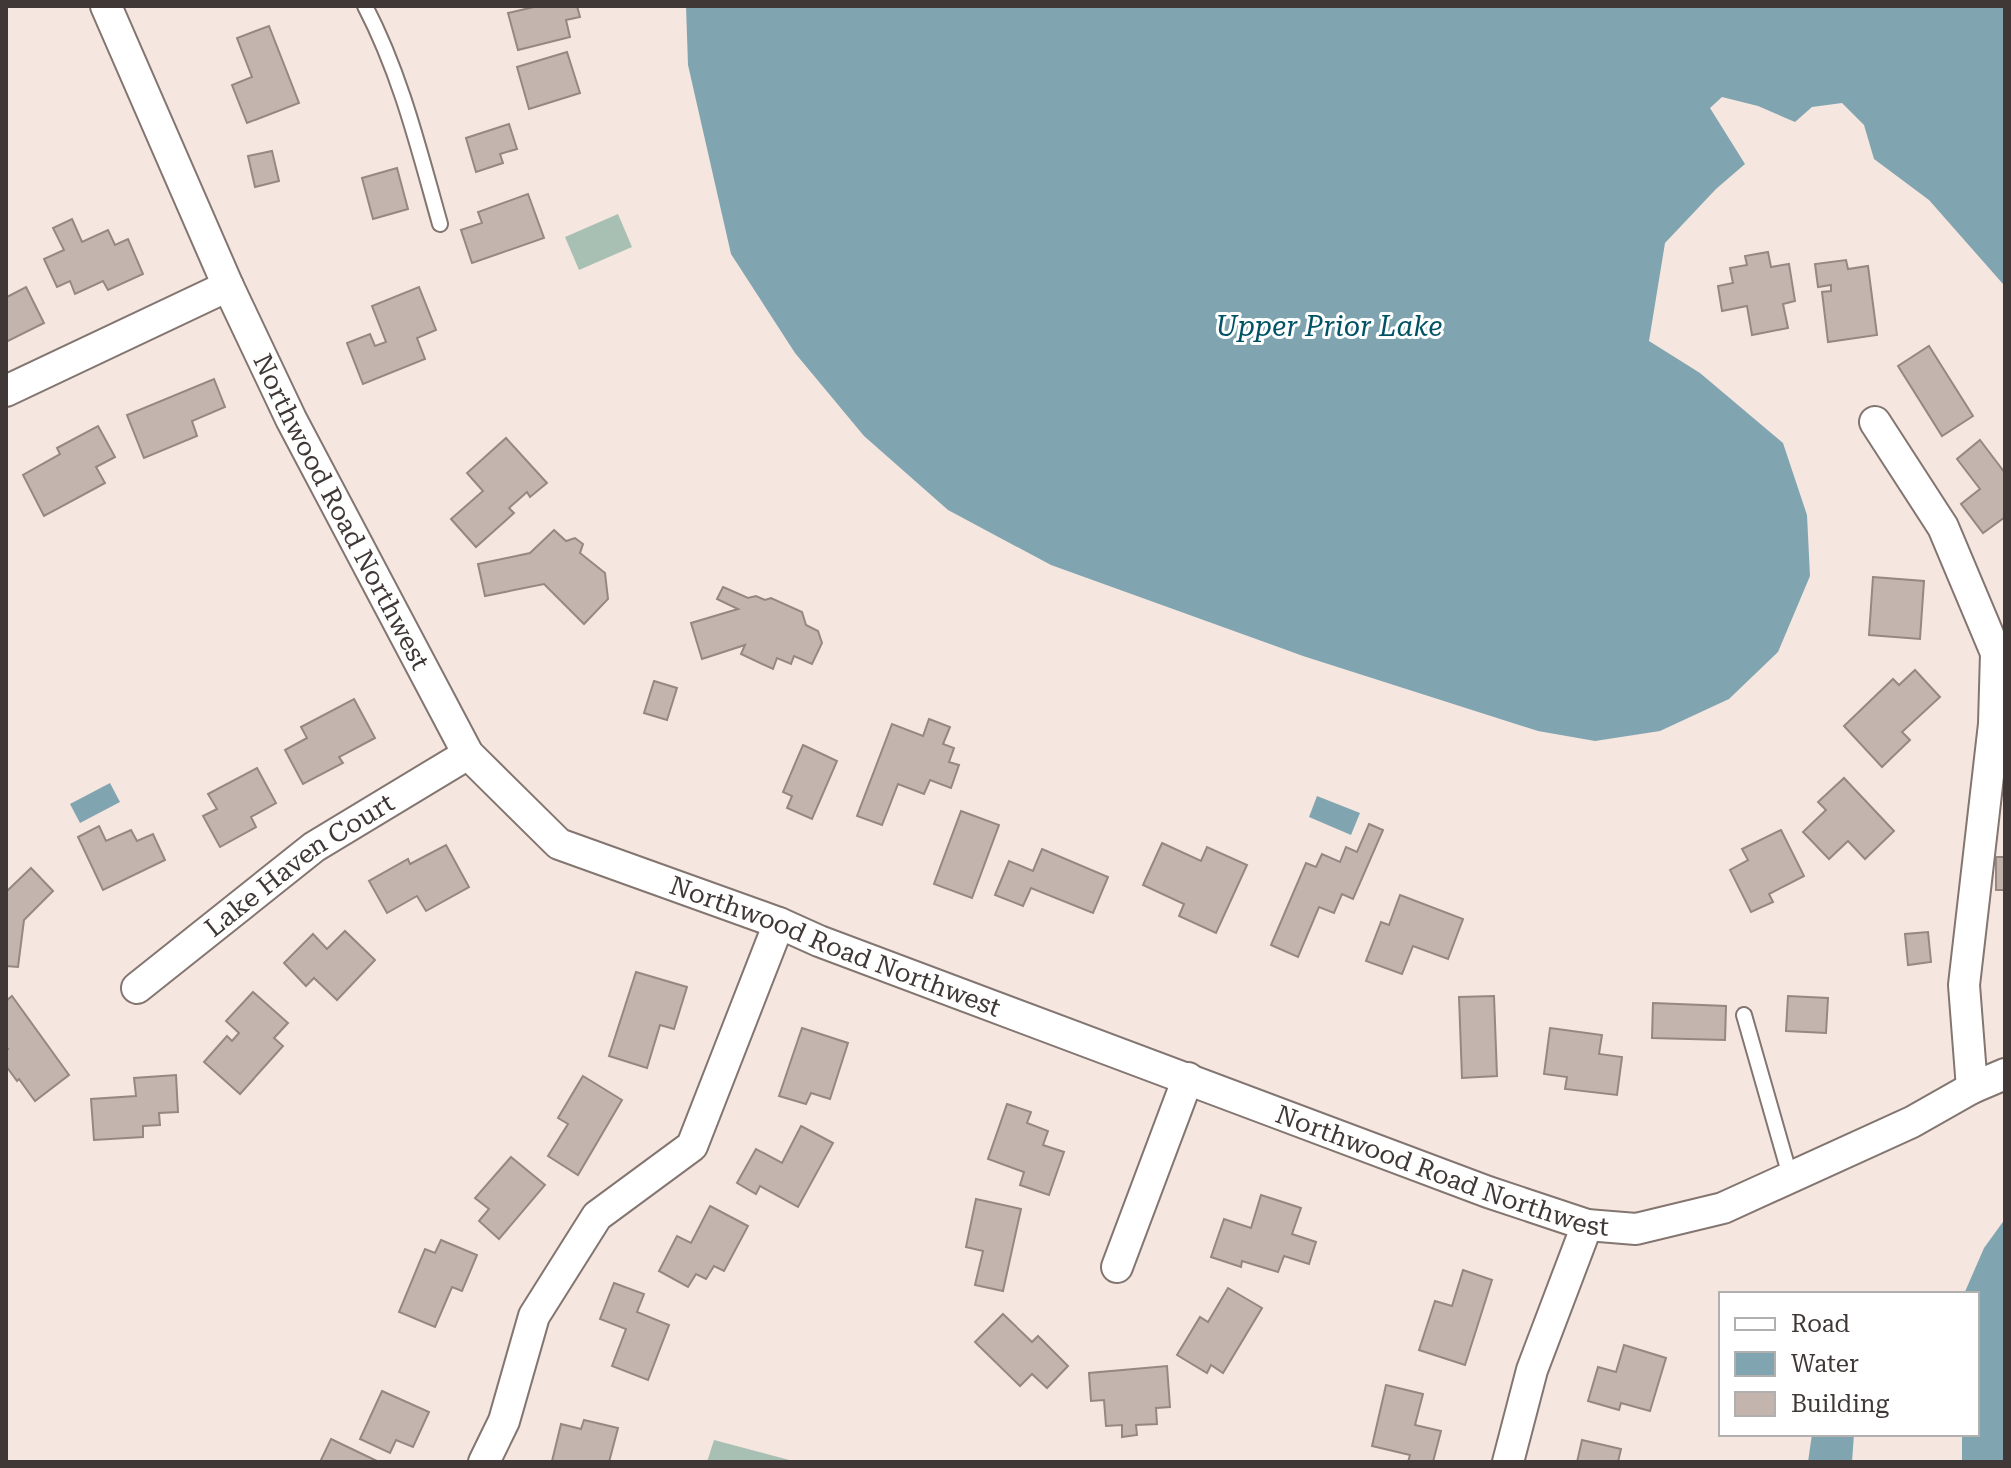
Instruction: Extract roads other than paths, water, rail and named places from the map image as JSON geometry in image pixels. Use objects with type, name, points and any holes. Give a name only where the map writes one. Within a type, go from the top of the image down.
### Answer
[{"type":"street","name":"Northwood Road Northwest","points":[[106,6],[228,286],[291,419],[468,754],[559,844],[779,923],[819,941],[1488,1192],[1587,1225],[1636,1229],[1723,1208],[1912,1122],[1972,1088],[2005,1074]]},
{"type":"street","points":[[6,391],[228,286]]},
{"type":"street","points":[[1875,422],[1943,527],[1996,653],[1994,724],[1964,985],[1972,1088]]},
{"type":"street","name":"Lake Haven Court","points":[[137,988],[314,847],[468,754]]},
{"type":"street","points":[[484,1462],[504,1421],[534,1316],[597,1216],[692,1146],[779,923]]},
{"type":"street","points":[[1117,1267],[1188,1078]]},
{"type":"street","points":[[1508,1462],[1532,1370],[1587,1225]]},
{"type":"lane","points":[[365,6],[402,90],[440,224]]},
{"type":"lane","points":[[1744,1015],[1790,1176]]},
{"type":"water","name":"Upper Prior Lake","points":[[686,6],[2005,6],[2005,290],[1929,200],[1874,159],[1864,125],[1842,103],[1812,107],[1795,122],[1758,106],[1722,97],[1710,108],[1745,164],[1716,189],[1665,243],[1649,341],[1700,373],[1783,443],[1807,515],[1810,576],[1778,652],[1729,699],[1660,731],[1595,741],[1538,731],[1303,656],[1051,565],[948,510],[864,436],[795,353],[731,254],[688,65]]},
{"type":"water","points":[[110,783],[120,802],[80,823],[70,804]]},
{"type":"water","points":[[1317,796],[1360,813],[1351,835],[1309,817]]},
{"type":"water","points":[[2005,1219],[2005,1462],[1962,1462],[1962,1436],[1979,1436],[1979,1292],[1965,1292],[1984,1248]]},
{"type":"water","points":[[1812,1436],[1854,1436],[1852,1462],[1808,1462]]}]
